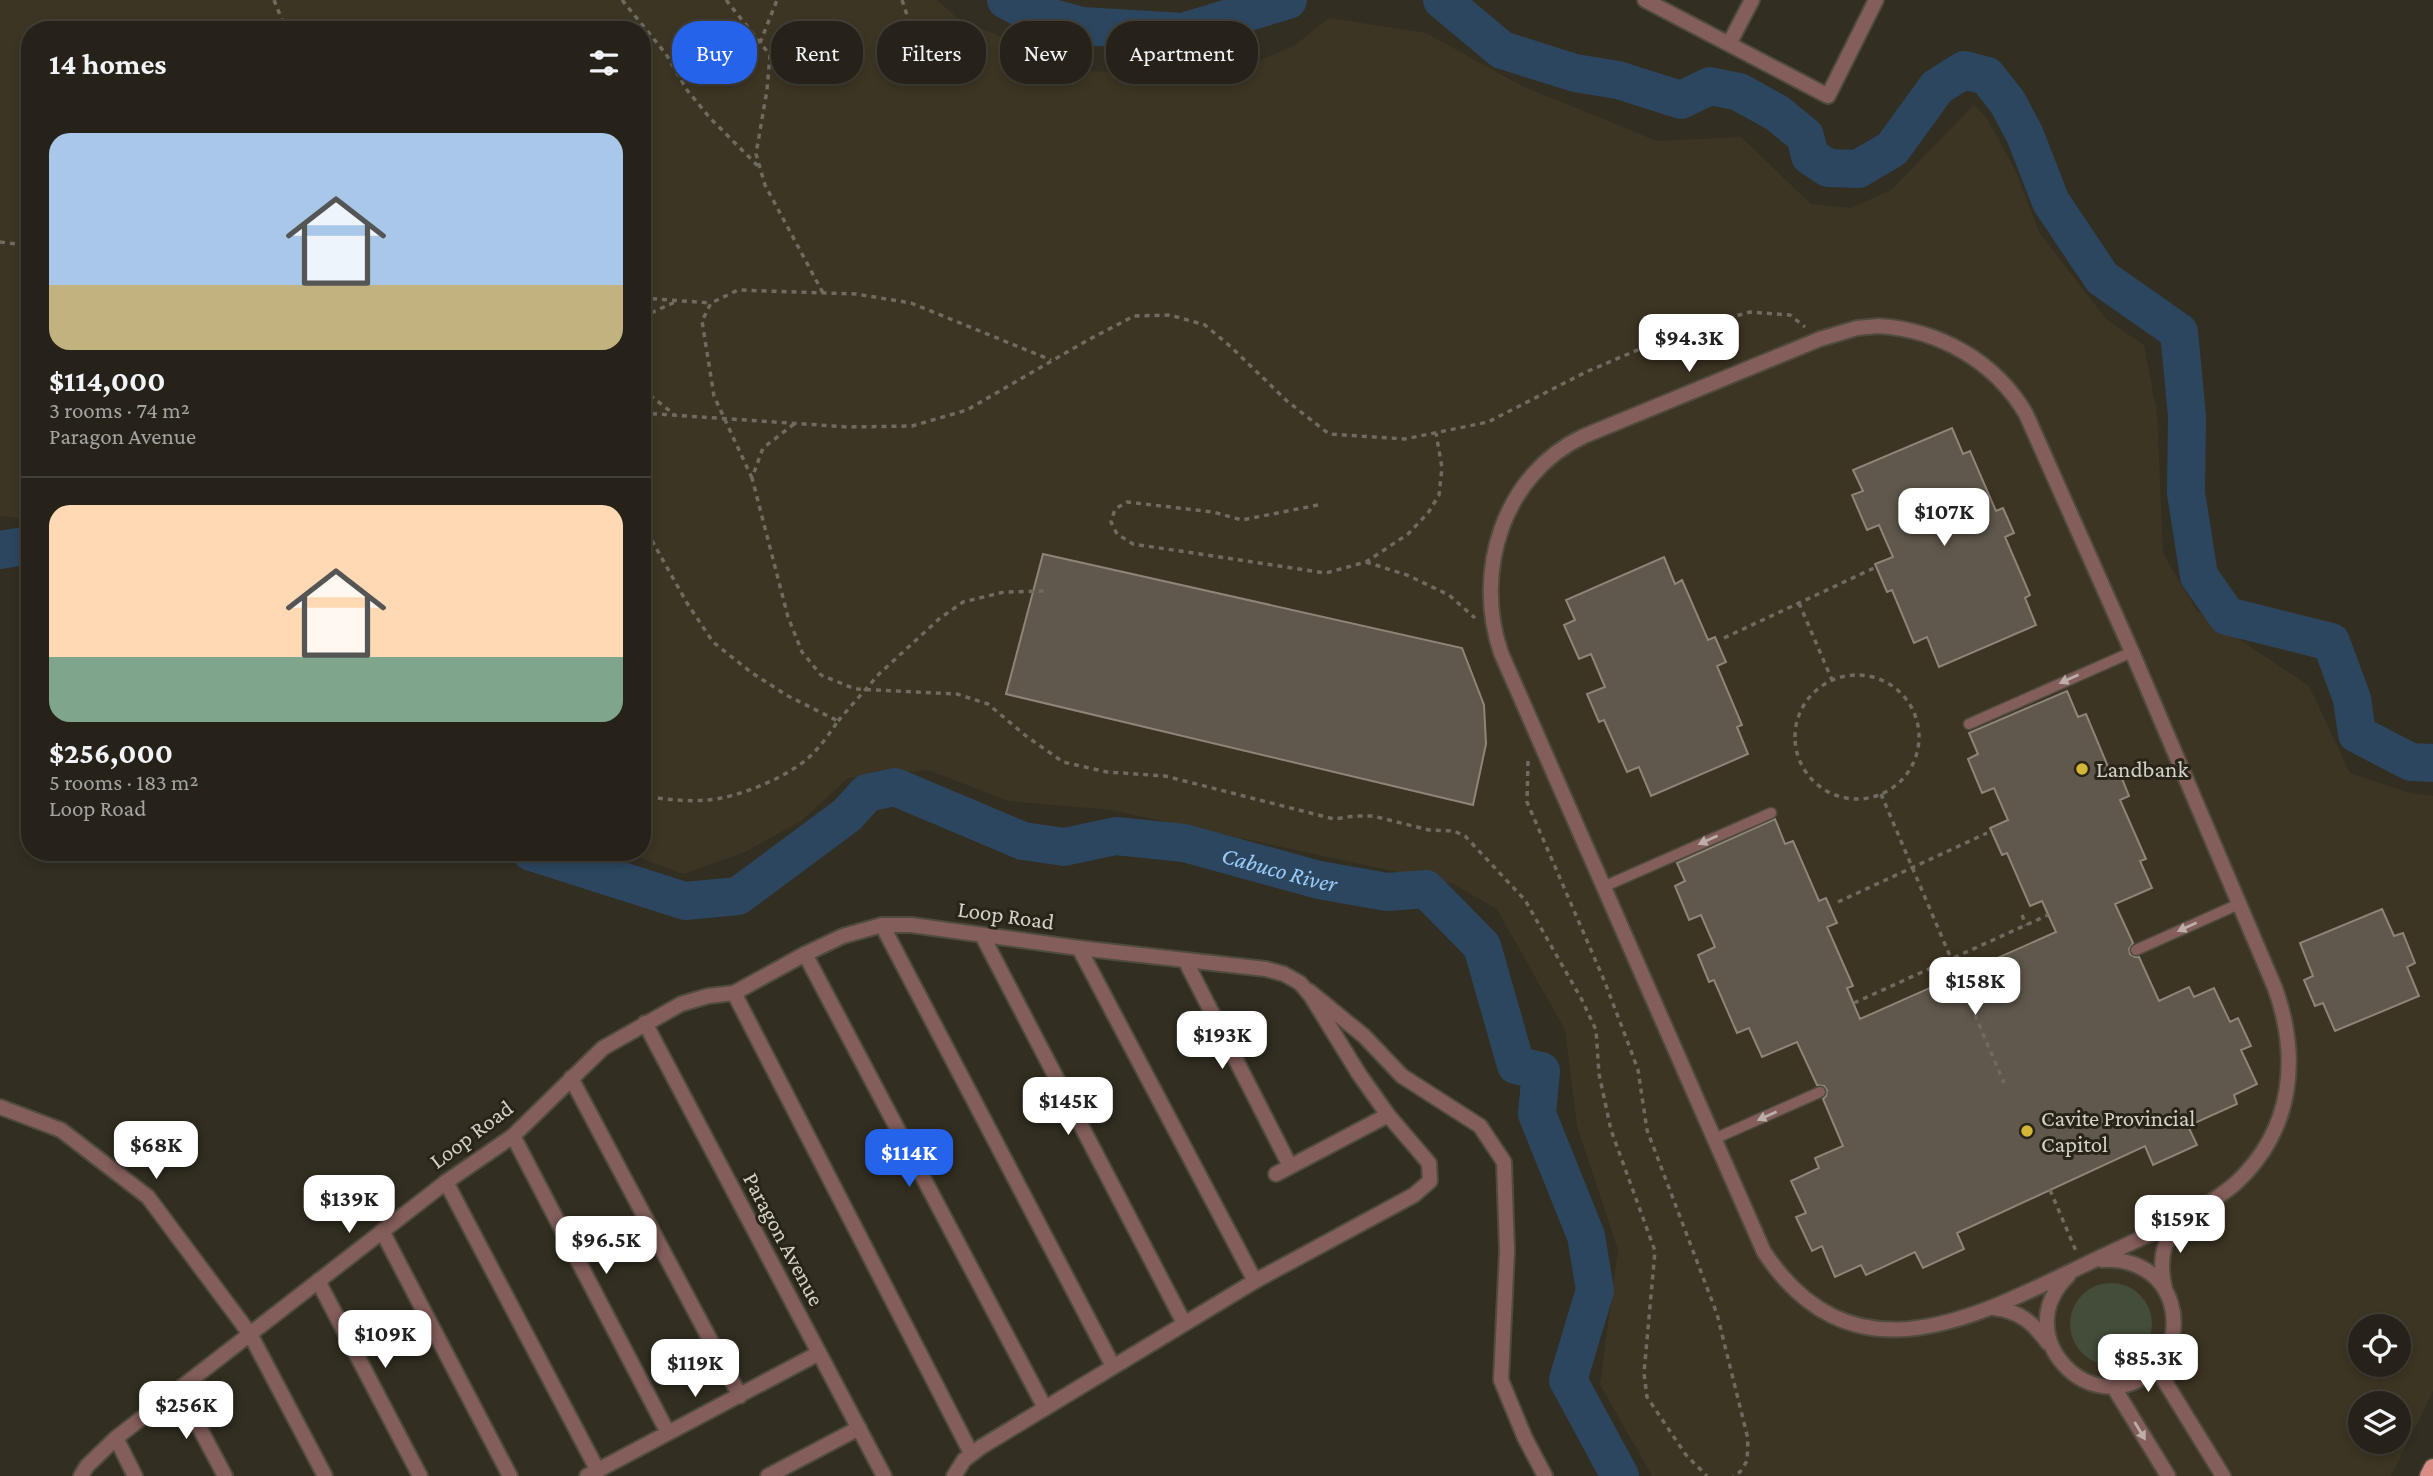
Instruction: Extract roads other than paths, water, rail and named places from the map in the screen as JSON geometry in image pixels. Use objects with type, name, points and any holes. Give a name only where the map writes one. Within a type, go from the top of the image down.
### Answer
[{"type":"main road","points":[[2429,1476],[2433,1468]]},
{"type":"street","points":[[1645,0],[1828,96],[1875,0]]},
{"type":"street","points":[[1729,44],[1752,0]]},
{"type":"street","points":[[1993,1308],[2009,1310],[2035,1325],[2059,1360],[2076,1376],[2097,1385],[2113,1386],[2136,1381],[2156,1367],[2168,1350],[2174,1330],[2173,1309],[2165,1290],[2161,1264],[2164,1248],[2175,1226],[2235,1184],[2259,1158],[2275,1130],[2286,1094],[2289,1056],[2285,1021],[2274,988],[2132,652],[2035,432],[2017,398],[1996,374],[1960,349],[1897,327],[1857,328],[1820,339],[1584,436],[1548,458],[1521,491],[1504,523],[1493,558],[1489,596],[1495,636],[1764,1252],[1786,1282],[1817,1308],[1835,1318],[1857,1326],[1912,1330],[1940,1325],[1993,1308],[2189,1216]]},
{"type":"street","points":[[882,925],[1113,1366]]},
{"type":"street","name":"Loop Road","points":[[81,1476],[86,1466],[116,1438],[178,1389],[446,1182],[513,1136],[603,1048],[645,1023],[695,999],[734,993],[804,954],[843,936],[882,925],[911,925],[1079,948],[1266,969],[1284,974],[1300,983]]},
{"type":"street","points":[[982,935],[1184,1323]]},
{"type":"street","points":[[1079,948],[1255,1281]]},
{"type":"street","points":[[804,954],[1045,1408]]},
{"type":"street","points":[[1185,960],[1290,1166]]},
{"type":"street","points":[[954,1476],[971,1453],[1255,1281],[1427,1186],[1431,1175],[1429,1163],[1388,1115],[1300,983]]},
{"type":"street","points":[[1300,983],[1363,1036],[1402,1076],[1480,1126],[1504,1162],[1507,1251],[1501,1380],[1525,1438],[1545,1476]]},
{"type":"street","points":[[734,993],[971,1453]]},
{"type":"street","name":"Paragon Avenue","points":[[645,1023],[884,1476]]},
{"type":"street","points":[[571,1078],[740,1396]]},
{"type":"street","points":[[0,1107],[61,1130],[148,1197],[250,1334],[325,1476]]},
{"type":"street","points":[[1276,1174],[1388,1115]]},
{"type":"street","points":[[513,1136],[668,1433]]},
{"type":"street","points":[[446,1182],[593,1473],[819,1353]]},
{"type":"street","points":[[382,1231],[510,1476]]},
{"type":"street","points":[[2051,1346],[2047,1332],[2048,1310],[2056,1289],[2081,1267],[2112,1259],[2132,1263],[2151,1274],[2165,1290]]},
{"type":"street","points":[[318,1281],[420,1476]]},
{"type":"street","points":[[2156,1367],[2223,1476]]},
{"type":"street","points":[[2113,1386],[2168,1476]]},
{"type":"street","points":[[178,1389],[225,1476]]},
{"type":"street","points":[[768,1476],[859,1428]]},
{"type":"street","points":[[116,1438],[135,1476]]},
{"type":"lane","points":[[1969,724],[2132,652]]},
{"type":"lane","points":[[1603,887],[1771,813]]},
{"type":"lane","points":[[2136,950],[2239,904]]},
{"type":"lane","points":[[1714,1139],[1820,1092]]},
{"type":"waterway","points":[[1006,0],[1027,11],[1082,26],[1183,32],[1288,0]]},
{"type":"waterway","points":[[1442,0],[1502,50],[1575,73],[1618,80],[1681,100],[1710,86],[1739,92],[1777,113],[1805,136],[1810,156],[1828,168],[1858,169],[1892,149],[1937,87],[1964,70],[1987,76],[2008,103],[2025,135],[2051,202],[2102,278],[2179,332],[2187,416],[2186,493],[2199,576],[2227,616],[2331,642],[2352,699],[2357,734],[2411,762],[2433,763]]},
{"type":"waterway","name":"Cabuco River","points":[[0,550],[21,546]]},
{"type":"waterway","name":"Cabuco River","points":[[559,861],[685,901],[738,896],[847,815],[867,793],[895,787],[1023,841],[1064,847],[1116,836],[1184,843],[1319,880],[1387,892],[1426,889],[1482,946],[1516,1065],[1541,1071],[1537,1114],[1586,1236],[1595,1290],[1568,1380],[1620,1476]]},
{"type":"place","name":"Landbank","points":[[2082,769]]},
{"type":"place","name":"Cavite Provincial Capitol","points":[[2027,1131]]}]
